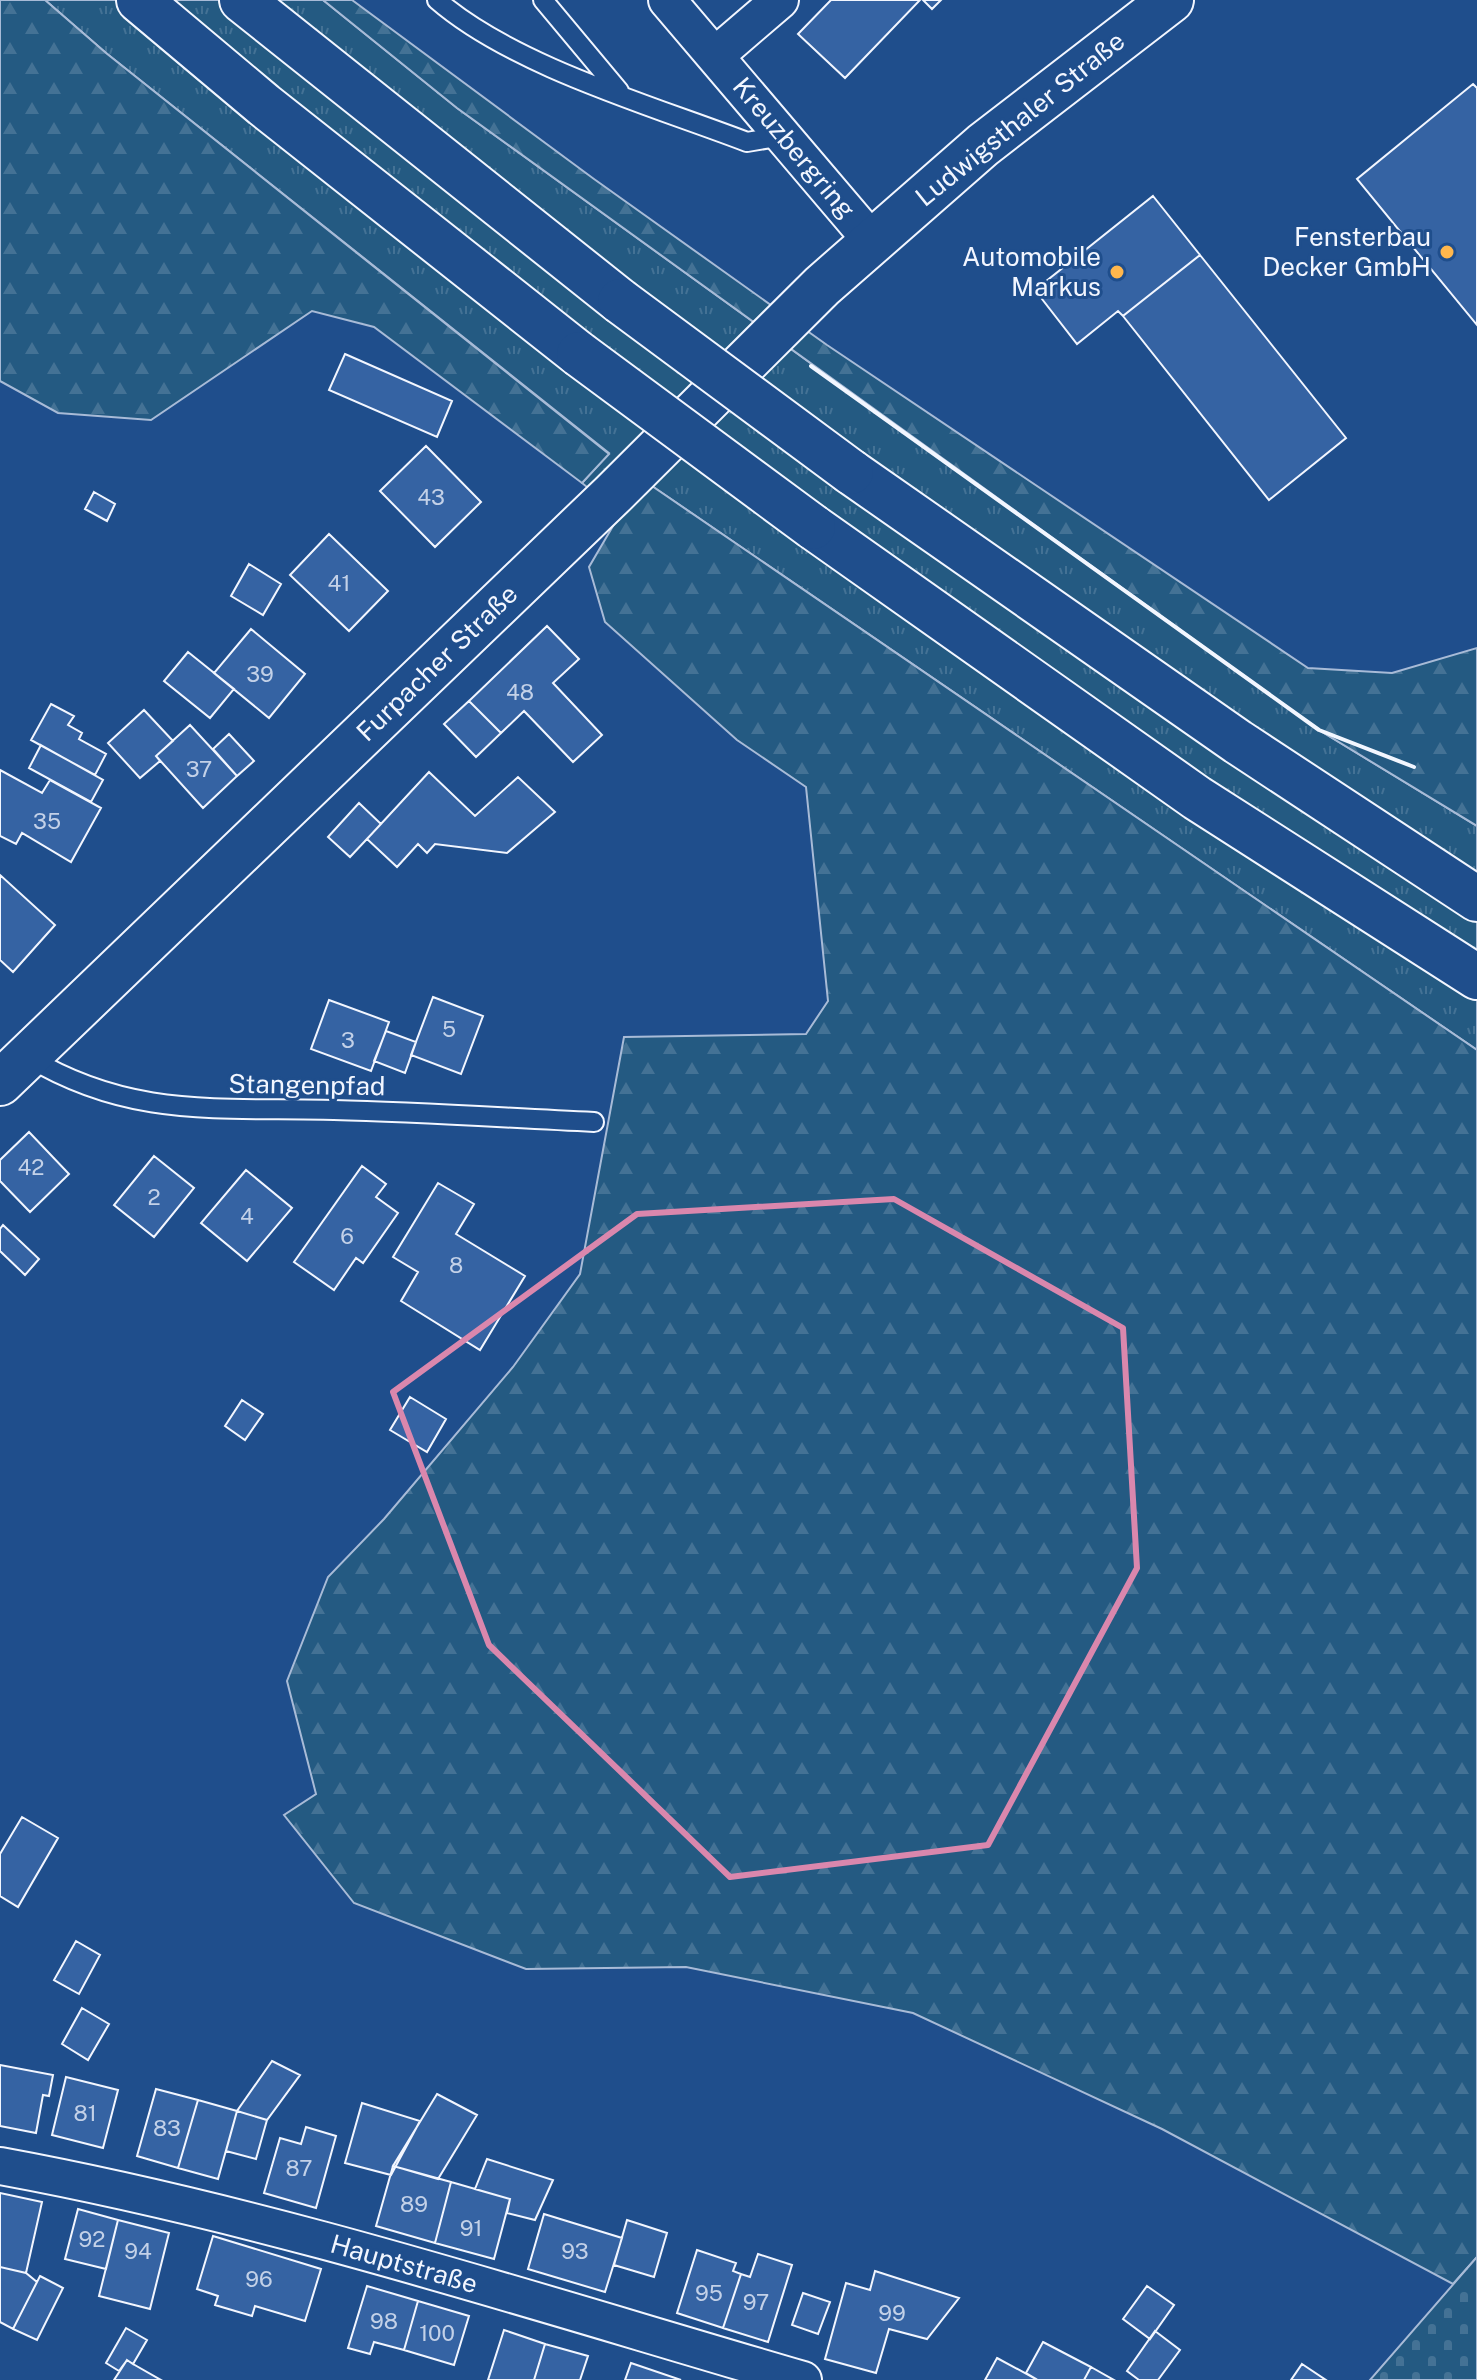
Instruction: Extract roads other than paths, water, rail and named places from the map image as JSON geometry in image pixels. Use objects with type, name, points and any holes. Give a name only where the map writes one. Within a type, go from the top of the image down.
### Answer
[{"type":"main road","points":[[139,0],[264,105],[579,354],[813,527],[1197,798],[1477,977]]},
{"type":"main road","points":[[242,0],[620,301],[851,472],[1238,742],[1477,899]]},
{"type":"main road","name":"Ludwigsthaler Straße","points":[[872,241],[983,145],[1171,0]]},
{"type":"main road","name":"Furpacher Straße","points":[[14,1070],[872,241]]},
{"type":"street","name":"Kreuzbergring","points":[[667,0],[786,136],[872,241]]},
{"type":"street","name":"Kreuzbergring","points":[[716,55],[780,0]]},
{"type":"street","name":"Hauptstraße","points":[[0,2166],[108,2186],[298,2234],[803,2380]]},
{"type":"lane","points":[[437,0],[456,16],[531,58],[747,142],[786,136]]},
{"type":"lane","points":[[543,0],[621,93]]},
{"type":"lane","name":"Stangenpfad","points":[[14,1070],[62,1078],[99,1093],[180,1109],[335,1110],[594,1122]]},
{"type":"place","name":"Fensterbau Decker GmbH","points":[[1447,252]]},
{"type":"place","name":"Automobile Markus","points":[[1117,272]]}]
